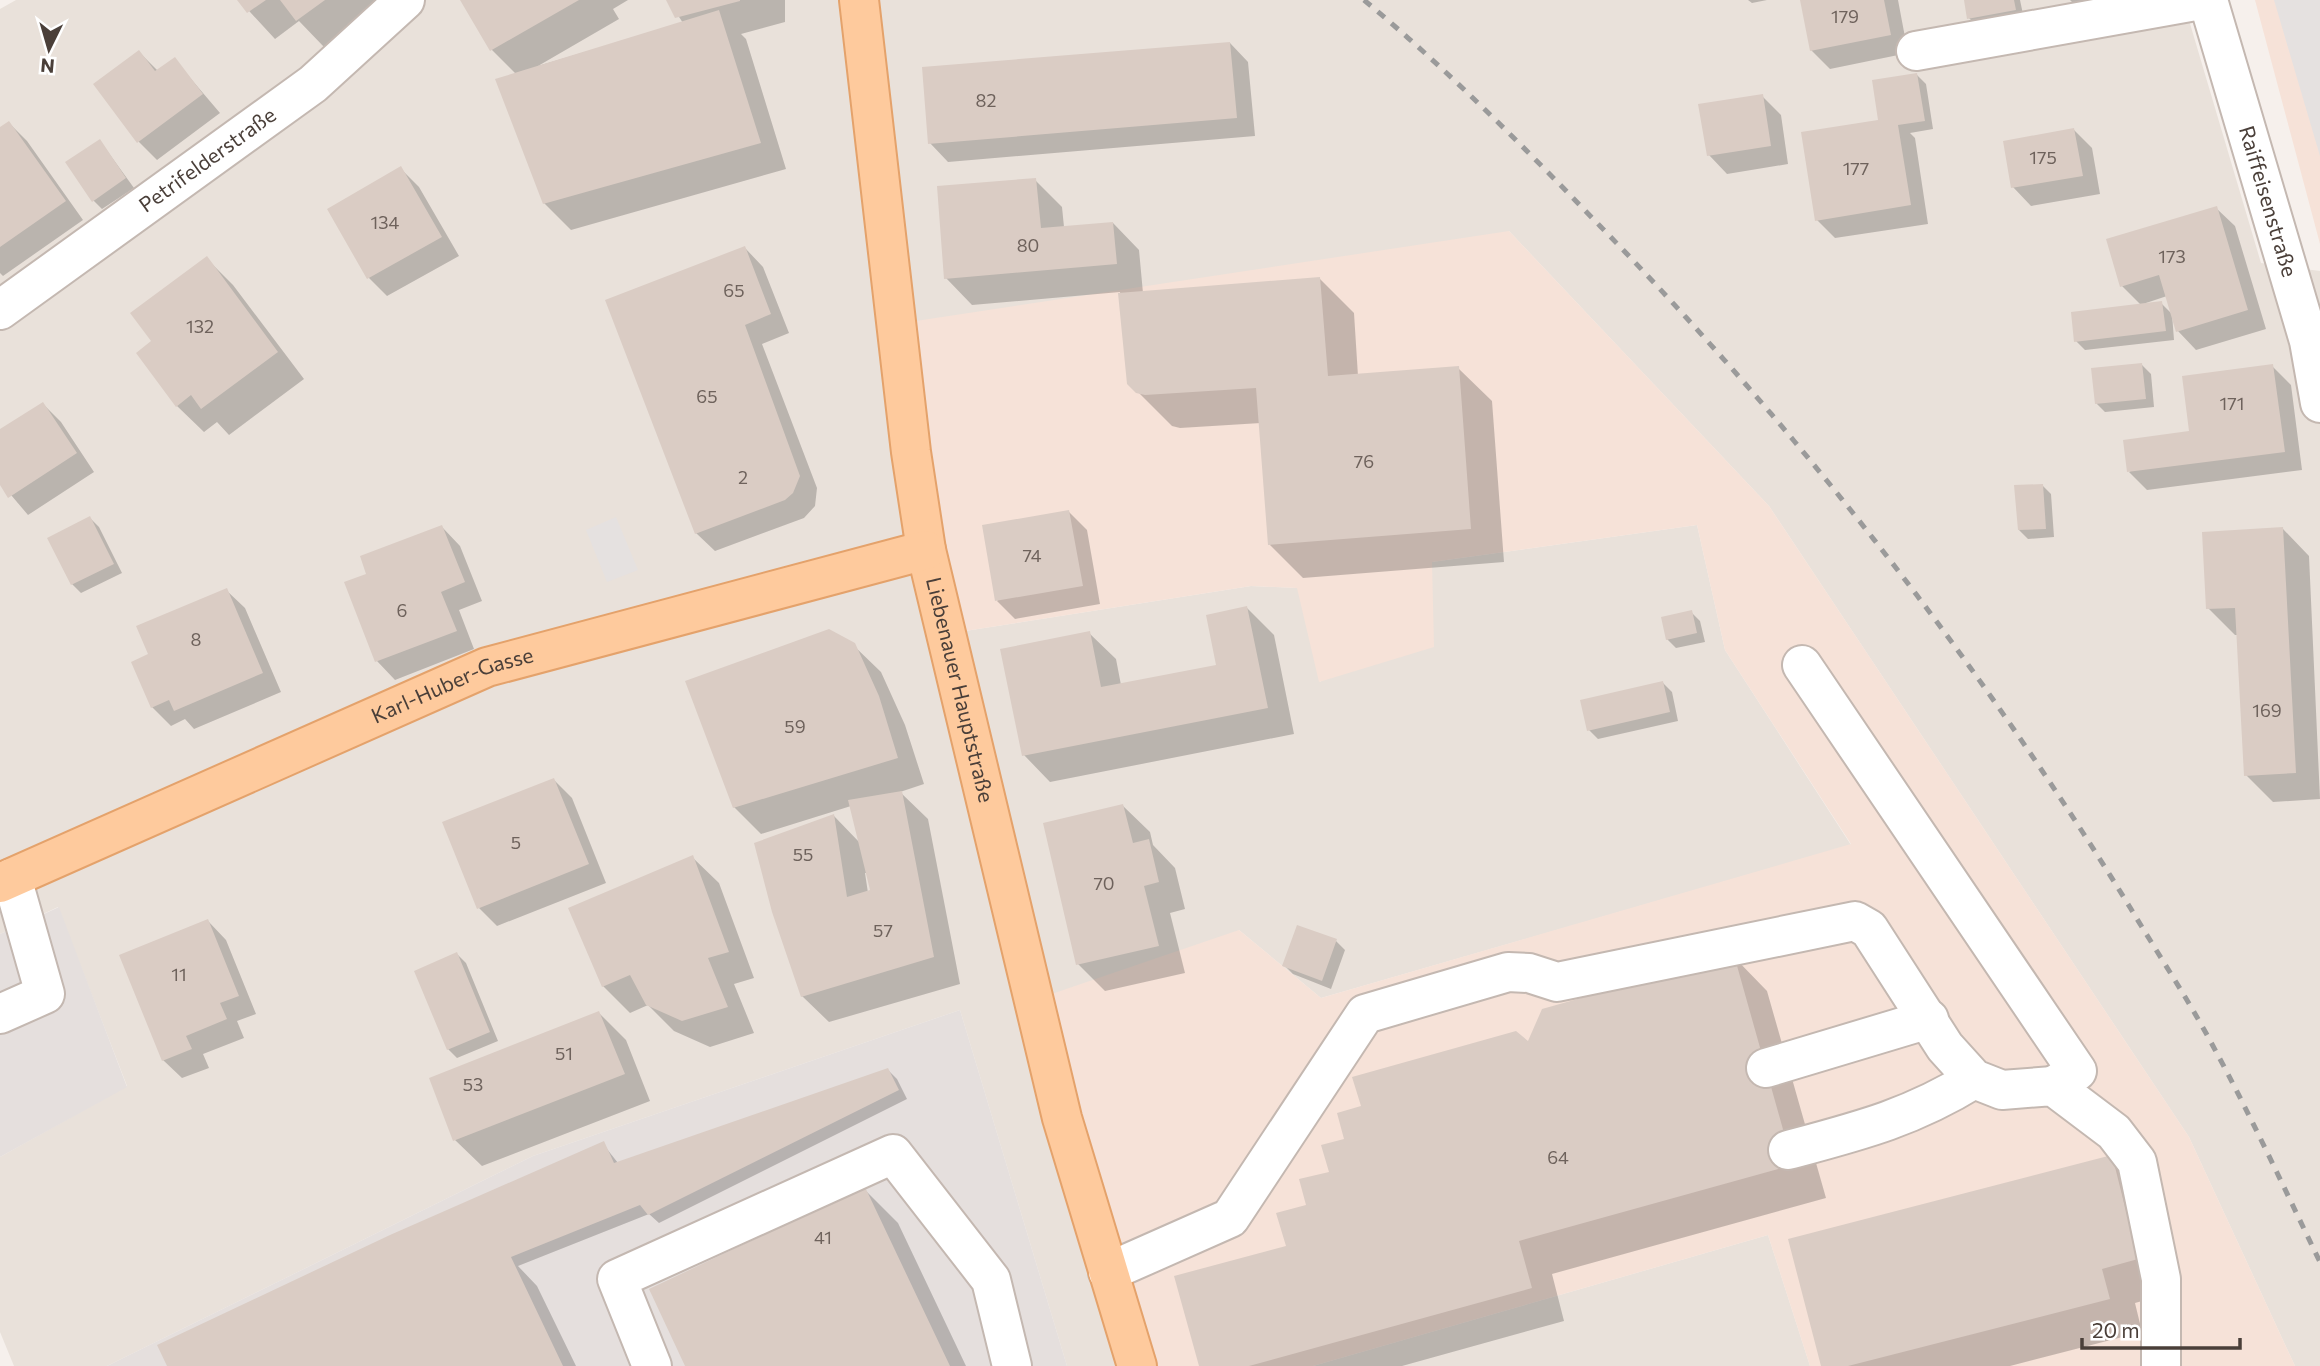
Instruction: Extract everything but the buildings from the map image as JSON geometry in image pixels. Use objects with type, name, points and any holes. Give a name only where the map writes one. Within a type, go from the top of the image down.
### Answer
[{"type":"main road","name":"Liebenauer Hauptstraße","points":[[859,0],[909,439],[926,550],[1062,1118],[1137,1366]]},
{"type":"main road","name":"Karl-Huber-Gasse","points":[[6,880],[487,667],[926,550]]},
{"type":"street","name":"Petrifelderstraße","points":[[0,310],[313,84],[405,0]]},
{"type":"street","points":[[1916,51],[2201,0]]},
{"type":"street","name":"Raiffeisenstraße","points":[[2208,0],[2309,341],[2320,403]]},
{"type":"street","points":[[1108,1272],[1230,1218],[1365,1014],[1508,972],[1529,972],[1557,982],[1571,980],[1854,921],[1869,929],[1945,1047],[1974,1079],[2002,1090],[2053,1086],[2077,1071],[1802,665]]},
{"type":"street","points":[[0,1014],[45,994],[6,880]]},
{"type":"street","points":[[1766,1068],[1929,1019]]},
{"type":"street","points":[[1788,1150],[1888,1123],[1946,1097],[1974,1079]]},
{"type":"street","points":[[2053,1086],[2113,1132],[2137,1162],[2161,1279],[2161,1366]]},
{"type":"street","points":[[652,1366],[617,1279],[892,1154],[991,1280],[1012,1366]]},
{"type":"shaded area","points":[[16,0],[2183,0],[2261,263],[2320,271],[2320,1366],[2295,1366],[2189,1137],[1769,506],[1509,231],[946,634],[1251,586],[1298,588],[1320,682],[1432,562],[1697,525],[1725,650],[1851,845],[1321,998],[1239,930],[1137,1366],[1067,1366],[960,1010],[533,1156],[107,1366],[14,1366],[0,1332],[0,1157],[127,1086],[58,907],[0,934],[0,9]]},
{"type":"shaded area","points":[[2255,0],[2320,0],[2320,244]]},
{"type":"shaded area","points":[[2274,0],[2320,0],[2320,156]]},
{"type":"shaded area","points":[[1509,231],[1769,506],[2189,1137],[2295,1366],[1810,1366],[1768,1235],[1313,1366],[1137,1366],[1034,1000],[1239,930],[1321,998],[1851,844],[1725,650],[1697,525],[1432,562],[1434,647],[1319,682],[1297,588],[1251,586],[946,634],[896,324]]},
{"type":"shaded area","points":[[616,517],[638,570],[607,582],[586,530]]},
{"type":"shaded area","points":[[59,907],[127,1087],[0,1157],[0,934]]},
{"type":"shaded area","points":[[960,1010],[1067,1366],[107,1366],[533,1156]]},
{"type":"shaded area","points":[[1768,1235],[1810,1366],[1313,1366]]},
{"type":"railway","points":[[1364,0],[1486,110],[1675,306],[1747,386],[1885,553],[2013,728],[2173,977],[2227,1072],[2320,1262]]}]
